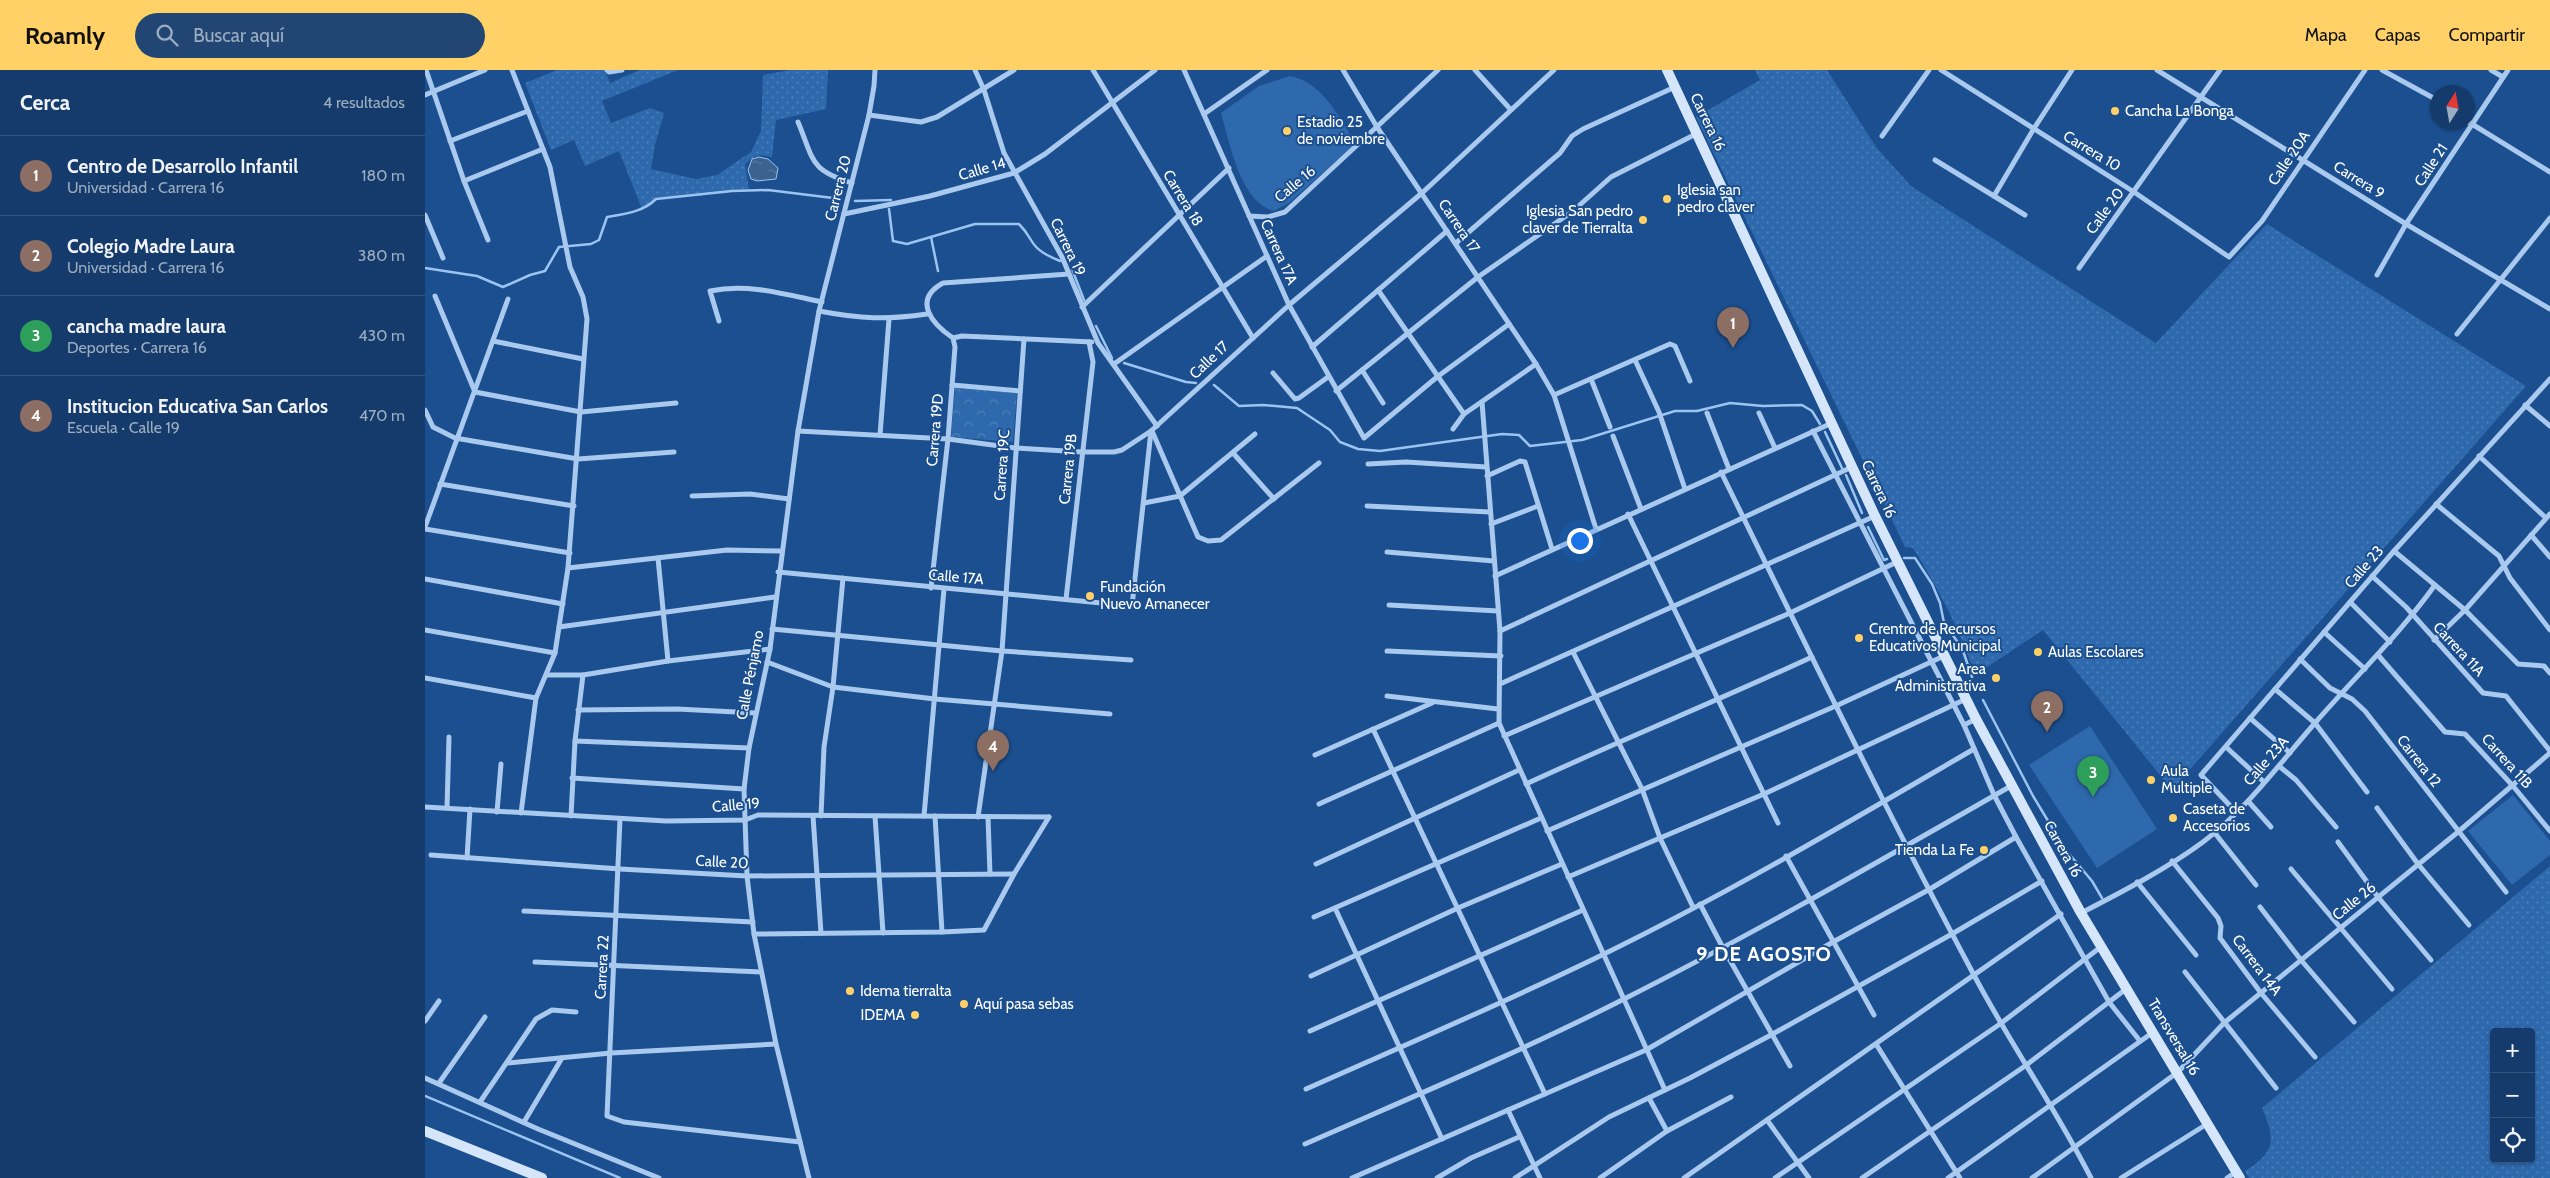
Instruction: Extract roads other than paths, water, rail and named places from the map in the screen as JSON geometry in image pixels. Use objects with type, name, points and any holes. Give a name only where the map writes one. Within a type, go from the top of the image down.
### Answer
[{"type":"main road","name":"Carrera 16","points":[[1667,70],[1923,617],[2011,786],[2081,913]]},
{"type":"main road","name":"Transversal 16","points":[[2081,913],[2177,1072],[2234,1176]]},
{"type":"main road","points":[[425,1131],[542,1178]]},
{"type":"street","points":[[426,70],[464,181],[488,240]]},
{"type":"street","points":[[425,95],[485,70]]},
{"type":"street","points":[[511,70],[550,167],[570,267],[583,296],[587,319],[568,568],[555,653],[536,698],[521,813]]},
{"type":"street","points":[[607,70],[609,72],[622,70]]},
{"type":"street","name":"Carrera 20","points":[[819,311],[869,115],[875,86],[875,70]]},
{"type":"street","name":"Carrera 19","points":[[975,70],[985,90],[1004,153],[1062,256],[1098,343],[1157,426]]},
{"type":"street","points":[[869,115],[921,122],[937,117],[985,90],[1014,70]]},
{"type":"street","name":"Carrera 18","points":[[1093,70],[1253,338]]},
{"type":"street","name":"Calle 14","points":[[844,214],[931,196],[1015,173],[1045,154],[1155,70]]},
{"type":"street","name":"Carrera 17A","points":[[1184,70],[1289,305],[1364,438],[1437,377]]},
{"type":"street","points":[[1204,114],[1267,70]]},
{"type":"street","name":"Carrera 17","points":[[1343,70],[1377,127],[1536,364],[1554,395],[1596,528]]},
{"type":"street","name":"Calle 16","points":[[1249,216],[1268,217],[1285,212],[1438,70]]},
{"type":"street","points":[[1475,70],[1511,110]]},
{"type":"street","name":"Calle 17","points":[[798,431],[948,440],[1015,448],[1082,452],[1114,452],[1123,450],[1157,426],[1289,305],[1422,193],[1554,70]]},
{"type":"street","points":[[1882,136],[1929,70]]},
{"type":"street","name":"Carrera 10","points":[[1941,70],[2033,130],[2134,192],[2229,257]]},
{"type":"street","points":[[1994,196],[2033,130],[2072,70]]},
{"type":"street","name":"Carrera 9","points":[[2157,70],[2406,224],[2550,309]]},
{"type":"street","name":"Calle 20","points":[[2079,268],[2220,70]]},
{"type":"street","name":"Calle 20A","points":[[2229,257],[2262,221],[2365,70]]},
{"type":"street","points":[[2382,70],[2430,96]]},
{"type":"street","points":[[2491,70],[2503,77]]},
{"type":"street","name":"Calle 21","points":[[2475,115],[2508,70]]},
{"type":"street","points":[[1455,244],[1559,153],[1572,136],[1583,129],[1675,87]]},
{"type":"street","points":[[450,141],[528,111]]},
{"type":"street","points":[[798,122],[815,165],[827,175],[852,183]]},
{"type":"street","points":[[2475,125],[2550,172]]},
{"type":"street","name":"Calle 21","points":[[2377,275],[2406,224],[2465,130]]},
{"type":"street","points":[[1336,391],[1478,277],[1573,211],[1619,172],[1697,134]]},
{"type":"street","points":[[464,181],[543,149]]},
{"type":"street","points":[[1935,160],[2025,215]]},
{"type":"street","points":[[1082,307],[1229,168]]},
{"type":"street","points":[[425,215],[443,258]]},
{"type":"street","points":[[2457,334],[2550,218]]},
{"type":"street","points":[[1312,347],[1447,231]]},
{"type":"street","points":[[1114,364],[1223,289],[1267,256]]},
{"type":"street","points":[[1069,274],[943,283],[935,287],[928,299],[927,314],[936,326],[953,338],[962,336],[1098,343]]},
{"type":"street","points":[[719,322],[710,291],[728,288],[751,288],[822,302]]},
{"type":"street","points":[[1378,290],[1463,414]]},
{"type":"street","points":[[435,296],[475,392]]},
{"type":"street","points":[[508,299],[475,392],[455,438],[425,528],[569,553]]},
{"type":"street","points":[[819,311],[857,318],[889,319],[927,314]]},
{"type":"street","name":"Calle Pénjamo","points":[[776,1044],[754,934],[747,876],[744,789],[755,713],[770,649],[778,572],[798,431],[819,311]]},
{"type":"street","points":[[880,435],[889,319]]},
{"type":"street","points":[[1437,377],[1509,324]]},
{"type":"street","name":"Carrera 19D","points":[[931,588],[948,440],[955,347],[953,338]]},
{"type":"street","name":"Carrera 19C","points":[[978,817],[1002,651],[1024,339]]},
{"type":"street","points":[[493,341],[583,359]]},
{"type":"street","name":"Carrera 19B","points":[[1066,599],[1093,362],[1089,342]]},
{"type":"street","points":[[1554,395],[1669,344],[1673,344],[1690,382]]},
{"type":"street","points":[[1635,360],[1659,412],[1685,489]]},
{"type":"street","points":[[1453,429],[1463,414],[1536,364]]},
{"type":"street","points":[[1363,370],[1383,403]]},
{"type":"street","points":[[1273,373],[1295,398],[1299,398],[1329,377]]},
{"type":"street","points":[[1591,379],[1610,427]]},
{"type":"street","name":"Calle 23","points":[[2236,812],[2201,776],[2394,551],[2525,405],[2550,380]]},
{"type":"street","points":[[952,385],[1020,391]]},
{"type":"street","points":[[475,392],[581,412],[676,403]]},
{"type":"street","points":[[1482,402],[1500,632],[1499,723],[1665,1090]]},
{"type":"street","points":[[2525,405],[2550,426]]},
{"type":"street","points":[[425,410],[433,427],[455,438],[577,459],[674,452]]},
{"type":"street","points":[[1707,413],[1729,468]]},
{"type":"street","points":[[1759,414],[1775,448]]},
{"type":"street","points":[[1495,576],[1596,528],[1832,423]]},
{"type":"street","points":[[1151,431],[1198,537],[1208,542],[1221,540],[1319,463]]},
{"type":"street","points":[[1151,431],[1144,503],[1180,496],[1255,434]]},
{"type":"street","points":[[1813,431],[1861,522],[1883,569],[1933,661],[1965,725],[1994,795],[2016,837],[2109,1002],[2139,1041]]},
{"type":"street","points":[[1613,436],[1641,509]]},
{"type":"street","points":[[1233,452],[1274,499]]},
{"type":"street","points":[[2435,640],[2465,610],[2548,517],[2479,456]]},
{"type":"street","points":[[1487,476],[1520,461],[1525,462],[1552,549]]},
{"type":"street","points":[[1368,464],[1406,462],[1486,467]]},
{"type":"street","points":[[1500,632],[1852,467]]},
{"type":"street","points":[[1721,472],[1836,706],[1973,975],[2025,1066],[2076,1148],[2091,1178]]},
{"type":"street","points":[[440,484],[574,506]]},
{"type":"street","points":[[692,496],[750,494],[789,499]]},
{"type":"street","name":"Calle 17A","points":[[778,572],[1132,606],[1144,503]]},
{"type":"street","points":[[2436,504],[2499,556],[2510,578],[2550,630]]},
{"type":"street","points":[[1367,506],[1490,512]]},
{"type":"street","points":[[1491,524],[1538,506]]},
{"type":"street","points":[[1628,514],[1778,822]]},
{"type":"street","points":[[1500,684],[1875,516]]},
{"type":"street","points":[[2531,535],[2550,557]]},
{"type":"street","points":[[568,568],[727,550],[781,551]]},
{"type":"street","points":[[2394,551],[2465,610],[2518,664],[2544,666],[2550,673]]},
{"type":"street","points":[[1387,552],[1494,561]]},
{"type":"street","points":[[658,558],[668,661]]},
{"type":"street","points":[[1504,736],[1597,698],[1695,653],[1790,613],[1897,562]]},
{"type":"street","name":"Carrera 11A","points":[[2372,576],[2406,607],[2483,693],[2506,696],[2550,752]]},
{"type":"street","points":[[821,816],[823,747],[833,687],[843,578]]},
{"type":"street","points":[[425,579],[563,604]]},
{"type":"street","name":"Calle 23A","points":[[2081,913],[2203,842],[2236,812],[2413,616],[2435,585]]},
{"type":"street","points":[[925,816],[944,589]]},
{"type":"street","points":[[559,627],[775,598]]},
{"type":"street","points":[[2350,602],[2390,642]]},
{"type":"street","points":[[1389,605],[1498,611]]},
{"type":"street","points":[[1912,622],[1923,617]]},
{"type":"street","points":[[772,629],[1002,651],[1131,660]]},
{"type":"street","points":[[425,630],[555,653]]},
{"type":"street","points":[[2324,632],[2365,669]]},
{"type":"street","points":[[547,674],[583,675],[668,661],[770,649]]},
{"type":"street","points":[[1387,651],[1501,656]]},
{"type":"street","points":[[1573,652],[1643,789],[1660,838],[1693,907]]},
{"type":"street","name":"Carrera 11B","points":[[2378,655],[2445,732],[2465,734],[2513,786],[2550,831]]},
{"type":"street","points":[[1547,830],[1836,706],[1944,656]]},
{"type":"street","points":[[1526,784],[1618,742],[1719,701],[1812,657]]},
{"type":"street","name":"Carrera 12","points":[[2301,659],[2330,688],[2351,699],[2365,711],[2506,892]]},
{"type":"street","points":[[767,662],[833,687],[935,699],[1110,714]]},
{"type":"street","points":[[571,816],[575,741],[583,675]]},
{"type":"street","points":[[425,678],[536,698]]},
{"type":"street","points":[[2275,689],[2315,723],[2367,792]]},
{"type":"street","points":[[1387,696],[1498,709]]},
{"type":"street","points":[[1568,877],[1764,794],[1955,706],[1966,699]]},
{"type":"street","points":[[1315,755],[1432,702]]},
{"type":"street","points":[[578,710],[677,709],[755,713]]},
{"type":"street","points":[[2250,718],[2290,753]]},
{"type":"street","points":[[1965,725],[1976,719]]},
{"type":"street","points":[[1319,804],[1499,723]]},
{"type":"street","points":[[1373,729],[1545,1094]]},
{"type":"street","points":[[447,808],[449,737]]},
{"type":"street","points":[[575,741],[749,748]]},
{"type":"street","points":[[2226,747],[2264,782]]},
{"type":"street","points":[[1306,1089],[1603,955],[1700,904],[1974,749]]},
{"type":"street","name":"Calle 26","points":[[2032,1178],[2076,1148],[2177,1072],[2223,1023],[2458,832],[2550,752]]},
{"type":"street","points":[[497,812],[501,764]]},
{"type":"street","points":[[2279,766],[2296,780],[2336,827]]},
{"type":"street","points":[[1316,864],[1519,770]]},
{"type":"street","points":[[572,778],[744,789]]},
{"type":"street","points":[[1305,1144],[1524,1048],[1623,1000],[1723,948],[2011,786]]},
{"type":"street","points":[[2247,801],[2271,827]]},
{"type":"street","name":"Calle 19","points":[[425,807],[620,819],[745,820],[758,815],[1049,817],[1013,874]]},
{"type":"street","points":[[2377,808],[2418,864],[2469,926]]},
{"type":"street","points":[[467,858],[470,809]]},
{"type":"street","points":[[813,816],[821,933]]},
{"type":"street","points":[[875,816],[883,933]]},
{"type":"street","points":[[935,816],[942,932]]},
{"type":"street","points":[[988,817],[990,874]]},
{"type":"street","points":[[1314,917],[1541,818]]},
{"type":"street","name":"Carrera 22","points":[[620,819],[620,869],[607,1116],[625,1122],[800,1142]]},
{"type":"street","points":[[2214,832],[2256,885]]},
{"type":"street","points":[[1352,1178],[1646,1050],[1833,942],[1930,889],[2016,837]]},
{"type":"street","points":[[2338,842],[2378,897],[2431,960]]},
{"type":"street","name":"Calle 20","points":[[431,855],[747,876],[1013,874]]},
{"type":"street","points":[[1786,856],[1874,1015]]},
{"type":"street","name":"Carrera 14A","points":[[2172,861],[2218,918],[2221,926],[2220,938],[2261,993],[2315,1057]]},
{"type":"street","points":[[1311,976],[1458,908],[1562,864]]},
{"type":"street","points":[[2291,870],[2392,989]]},
{"type":"street","points":[[754,934],[984,930],[1013,874]]},
{"type":"street","points":[[1515,1178],[1609,1117],[1771,1035],[1953,934],[2041,881]]},
{"type":"street","points":[[2137,882],[2196,955]]},
{"type":"street","points":[[1700,904],[1747,992],[1790,1066]]},
{"type":"street","points":[[2260,907],[2301,960],[2354,1022]]},
{"type":"street","points":[[1335,908],[1442,1139]]},
{"type":"street","points":[[1310,1031],[1583,910]]},
{"type":"street","points":[[524,911],[753,922]]},
{"type":"street","points":[[1685,1178],[2061,914]]},
{"type":"street","points":[[1775,1178],[2000,1024],[2102,946]]},
{"type":"street","points":[[535,962],[761,972]]},
{"type":"street","points":[[2185,972],[2223,1023],[2276,1088]]},
{"type":"street","points":[[1862,1178],[2025,1066],[2127,988]]},
{"type":"street","points":[[425,1021],[439,1001]]},
{"type":"street","points":[[480,1102],[536,1020],[543,1013],[552,1010],[577,1012]]},
{"type":"street","points":[[439,1083],[485,1017]]},
{"type":"street","points":[[1948,1178],[1958,1175],[2152,1033]]},
{"type":"street","points":[[507,1063],[611,1053],[776,1044],[809,1178]]},
{"type":"street","points":[[1875,1044],[1958,1175]]},
{"type":"street","points":[[524,1122],[562,1058]]},
{"type":"street","points":[[425,1078],[524,1122],[659,1178]]},
{"type":"street","points":[[1600,1178],[1667,1131],[1731,1097]]},
{"type":"street","points":[[1649,1098],[1667,1131]]},
{"type":"street","points":[[1508,1110],[1519,1137],[1540,1178]]},
{"type":"street","points":[[1767,1120],[1809,1178]]},
{"type":"street","points":[[2121,1178],[2207,1124]]},
{"type":"street","points":[[1437,1178],[1471,1158],[1519,1137]]},
{"type":"water","points":[[759,157],[768,159],[778,168],[776,179],[757,181],[751,179],[748,170],[752,159]]},
{"type":"waterway","points":[[425,268],[477,276],[503,287],[530,275],[545,271],[559,247],[591,244],[599,240],[607,217],[640,210],[656,199],[732,191],[768,190],[841,199]]},
{"type":"waterway","points":[[855,201],[891,200]]},
{"type":"waterway","points":[[889,209],[893,241],[907,244],[975,224],[1019,224],[1036,247],[1060,261]]},
{"type":"waterway","points":[[931,237],[938,271]]},
{"type":"waterway","points":[[1072,269],[1084,300]]},
{"type":"waterway","points":[[1096,326],[1112,358]]},
{"type":"waterway","points":[[1124,363],[1186,382],[1196,383]]},
{"type":"waterway","points":[[1214,385],[1239,406],[1263,405],[1297,408],[1330,430],[1340,442],[1358,449],[1380,451],[1502,434],[1519,435],[1530,446],[1582,440],[1675,411],[1697,411],[1730,403],[1763,406],[1802,405],[1812,411],[1820,424]]},
{"type":"waterway","points":[[1825,432],[1842,468]]},
{"type":"waterway","points":[[1846,475],[1862,513]]},
{"type":"waterway","points":[[1868,527],[1884,560],[1887,559]]},
{"type":"waterway","points":[[1904,558],[1915,558],[1932,584],[1940,603],[1944,623],[1962,648],[1972,677]]},
{"type":"waterway","points":[[1983,700],[2033,796],[2065,849],[2092,881],[2102,898]]},
{"type":"waterway","points":[[425,1096],[620,1178]]},
{"type":"place","name":"Cancha La Bonga","points":[[2115,111]]},
{"type":"place","name":"Estadio 25 de noviembre","points":[[1287,131]]},
{"type":"place","name":"Iglesia san pedro claver","points":[[1667,199]]},
{"type":"place","name":"Iglesia San pedro claver de Tierralta","points":[[1643,220]]},
{"type":"place","name":"Centro de Desarrollo Infantil","points":[[1733,348]]},
{"type":"place","name":"Fundación Nuevo Amanecer","points":[[1090,596]]},
{"type":"place","name":"Crentro de Recursos Educativos Municipal","points":[[1859,638]]},
{"type":"place","name":"Aulas Escolares","points":[[2038,652]]},
{"type":"place","name":"Area Administrativa","points":[[1996,678]]},
{"type":"place","name":"Colegio Madre Laura","points":[[2047,732]]},
{"type":"place","name":"Institucion Educativa San Carlos","points":[[993,771]]},
{"type":"place","name":"Aula Multiple","points":[[2151,780]]},
{"type":"place","name":"cancha madre laura","points":[[2093,797]]},
{"type":"place","name":"Caseta de Accesorios","points":[[2173,818]]},
{"type":"place","name":"Tienda La Fe","points":[[1984,850]]},
{"type":"place","name":"Idema tierralta","points":[[850,991]]},
{"type":"place","name":"Aquí pasa sebas","points":[[964,1004]]},
{"type":"place","name":"IDEMA","points":[[915,1015]]},
{"type":"district","name":"9 DE AGOSTO","points":[[1764,954]]}]
